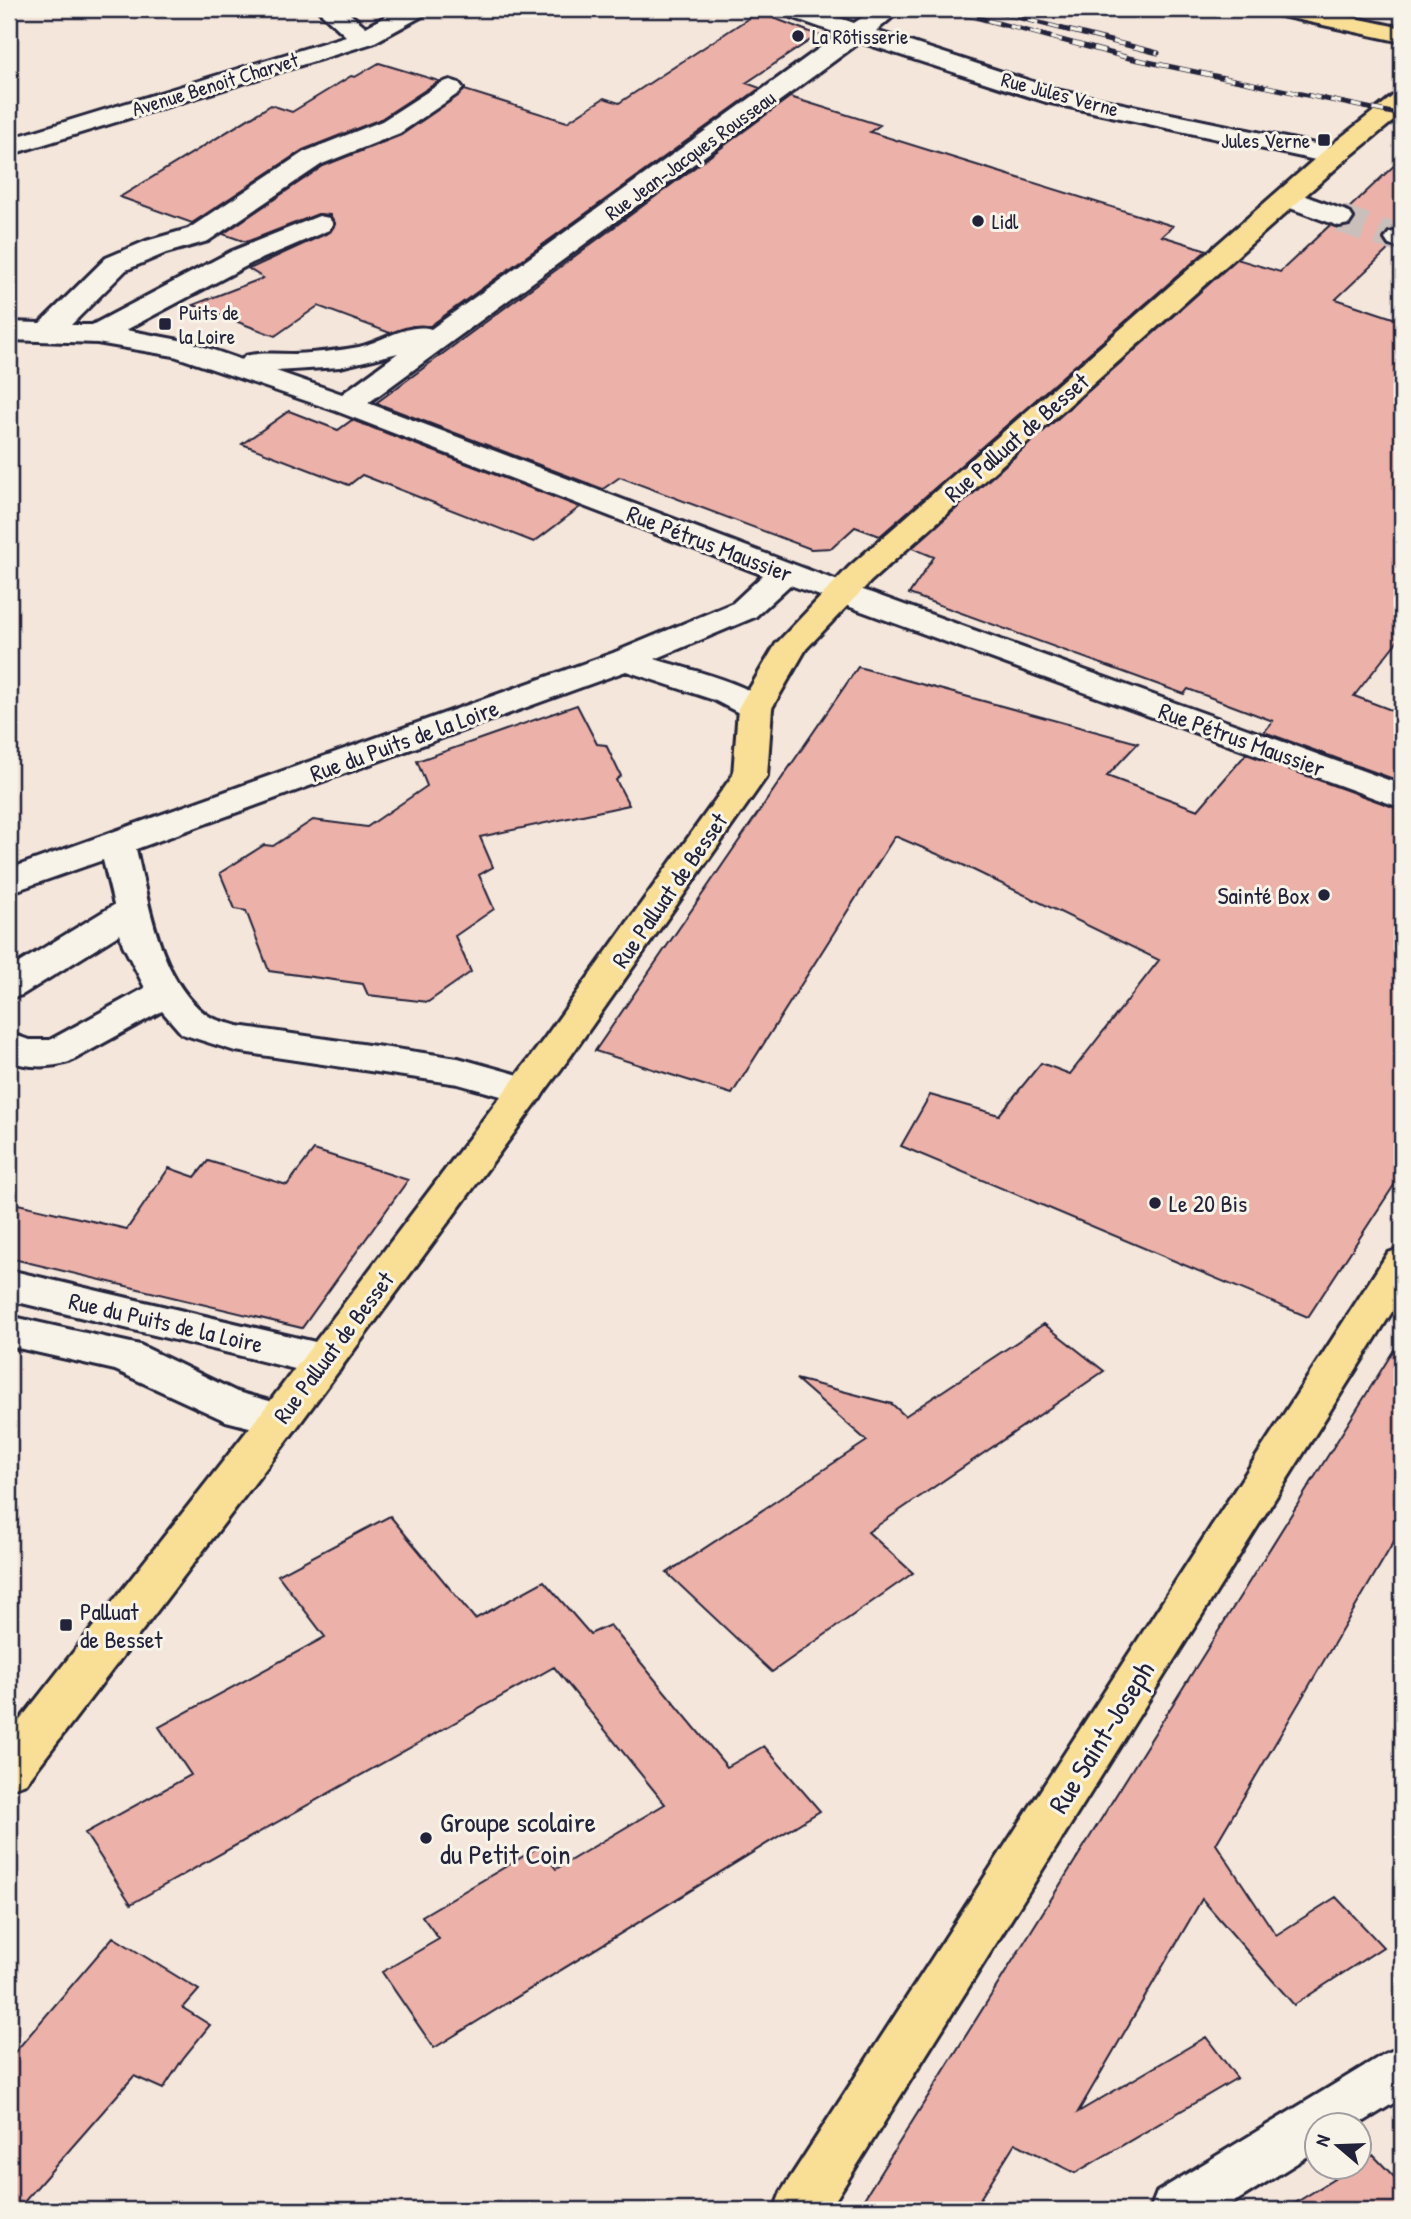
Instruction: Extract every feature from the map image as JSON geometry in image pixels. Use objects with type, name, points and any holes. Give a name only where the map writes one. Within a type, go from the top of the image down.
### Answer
[{"type":"main road","points":[[1281,9],[1402,35]]},
{"type":"main road","name":"Rue Palluat de Besset","points":[[9,1769],[280,1419],[526,1090],[750,776],[755,708],[792,644],[840,593],[1334,156],[1402,101]]},
{"type":"main road","name":"Rue Saint-Joseph","points":[[800,2210],[1402,1263]]},
{"type":"street","points":[[329,9],[364,38]]},
{"type":"street","name":"Avenue Benoit Charvet","points":[[9,147],[364,38],[417,9]]},
{"type":"street","name":"Rue Jules Verne","points":[[792,9],[1055,96],[1334,156]]},
{"type":"street","name":"Rue Jean-Jacques Rousseau","points":[[346,405],[890,9]]},
{"type":"street","points":[[49,331],[94,283],[116,264],[156,247],[198,235],[313,158],[391,127],[450,88]]},
{"type":"street","points":[[1289,198],[1339,218]]},
{"type":"street","points":[[97,334],[242,257],[319,224]]},
{"type":"street","name":"Rue Jean-Jacques Rousseau","points":[[180,348],[242,361],[297,364],[342,360],[389,349],[489,301]]},
{"type":"street","name":"Rue Pétrus Maussier","points":[[9,331],[97,334],[180,348],[346,405],[840,593],[1402,797]]},
{"type":"street","name":"Rue du Puits de la Loire","points":[[9,882],[625,660],[744,610],[785,572]]},
{"type":"street","points":[[625,660],[726,693],[755,708]]},
{"type":"street","points":[[117,844],[141,945],[166,993],[195,1025],[235,1038],[458,1071],[526,1090]]},
{"type":"street","points":[[9,986],[132,910]]},
{"type":"street","points":[[9,1046],[24,1053],[56,1053],[166,993]]},
{"type":"street","name":"Rue du Puits de la Loire","points":[[9,1284],[324,1360]]},
{"type":"street","points":[[9,1331],[125,1356],[226,1405],[280,1419]]},
{"type":"street","points":[[1176,2210],[1402,2070]]},
{"type":"building","points":[[758,12],[818,35],[746,83],[760,88],[430,326],[413,326],[390,333],[318,306],[275,336],[193,305],[263,278],[249,269],[330,232],[335,223],[330,215],[318,214],[246,242],[223,234],[323,166],[401,135],[465,90],[567,122],[604,98],[619,103]]},
{"type":"building","points":[[379,63],[439,81],[381,119],[303,150],[192,223],[120,197],[271,105],[292,112],[351,76],[355,77]]},
{"type":"building","points":[[790,97],[880,125],[870,132],[1173,226],[1162,236],[1207,250],[880,536],[855,527],[832,548],[811,549],[620,477],[603,489],[376,403]]},
{"type":"building","points":[[1402,158],[1402,229],[1387,232],[1383,240],[1390,248],[1336,299],[1402,321],[1402,635],[1354,696],[1402,714],[1402,782],[1264,732],[1273,721],[1188,689],[1184,694],[909,594],[934,557],[912,548],[1237,259],[1280,272],[1330,225],[1340,229],[1351,225],[1355,217],[1348,209]]},
{"type":"building","points":[[289,411],[338,430],[352,420],[580,507],[534,542],[362,475],[349,485],[242,444]]},
{"type":"building","points":[[858,667],[1138,743],[1107,776],[1198,810],[1246,754],[1402,810],[1402,1173],[1308,1317],[901,1146],[930,1095],[999,1115],[1041,1063],[1070,1074],[1159,960],[963,865],[895,836],[732,1094],[595,1051]]},
{"type":"building","points":[[577,705],[597,744],[606,745],[621,776],[616,780],[629,805],[480,837],[493,867],[479,875],[494,909],[455,936],[471,972],[428,1002],[368,995],[363,984],[269,971],[246,911],[235,909],[220,873],[264,845],[273,846],[313,820],[367,827],[427,786],[417,761]]},
{"type":"building","points":[[314,1150],[408,1180],[302,1328],[9,1258],[9,1202],[127,1229],[169,1168],[195,1177],[208,1161],[287,1185]]},
{"type":"building","points":[[1044,1324],[1104,1371],[868,1532],[913,1573],[772,1672],[667,1573],[867,1441],[796,1379],[892,1404],[905,1416]]},
{"type":"building","points":[[1402,1337],[1402,1528],[1216,1844],[1276,1935],[1336,1897],[1383,1947],[1294,2005],[1202,1899],[1078,2112],[1206,2037],[1237,2078],[1075,2173],[1015,2143],[973,2210],[857,2210]]},
{"type":"building","points":[[390,1516],[475,1619],[544,1581],[590,1634],[610,1625],[727,1767],[764,1746],[820,1811],[434,2048],[382,1972],[439,1939],[422,1916],[539,1847],[556,1869],[665,1804],[554,1667],[131,1904],[85,1833],[191,1775],[159,1727],[325,1637],[278,1575]]},
{"type":"building","points":[[113,1937],[199,1990],[183,2008],[210,2025],[163,2089],[134,2076],[17,2210],[9,2210],[9,2059]]},
{"type":"building","points":[[1372,2156],[1402,2185],[1402,2210],[1284,2210],[1333,2180],[1372,2180]]},
{"type":"tunnel","points":[[1339,218],[1399,239]]},
{"type":"railway","points":[[945,9],[1129,58],[1402,115]]},
{"type":"railway","points":[[985,9],[1158,53]]},
{"type":"place","name":"La Rôtisserie","points":[[798,36]]},
{"type":"place","name":"Jules Verne","points":[[1324,140]]},
{"type":"place","name":"Lidl","points":[[978,221]]},
{"type":"place","name":"Puits de la Loire","points":[[165,324]]},
{"type":"place","name":"Sainté Box","points":[[1324,895]]},
{"type":"place","name":"Le 20 Bis","points":[[1155,1203]]},
{"type":"place","name":"Palluat de Besset","points":[[66,1625]]},
{"type":"place","name":"Groupe scolaire du Petit Coin","points":[[426,1838]]}]
